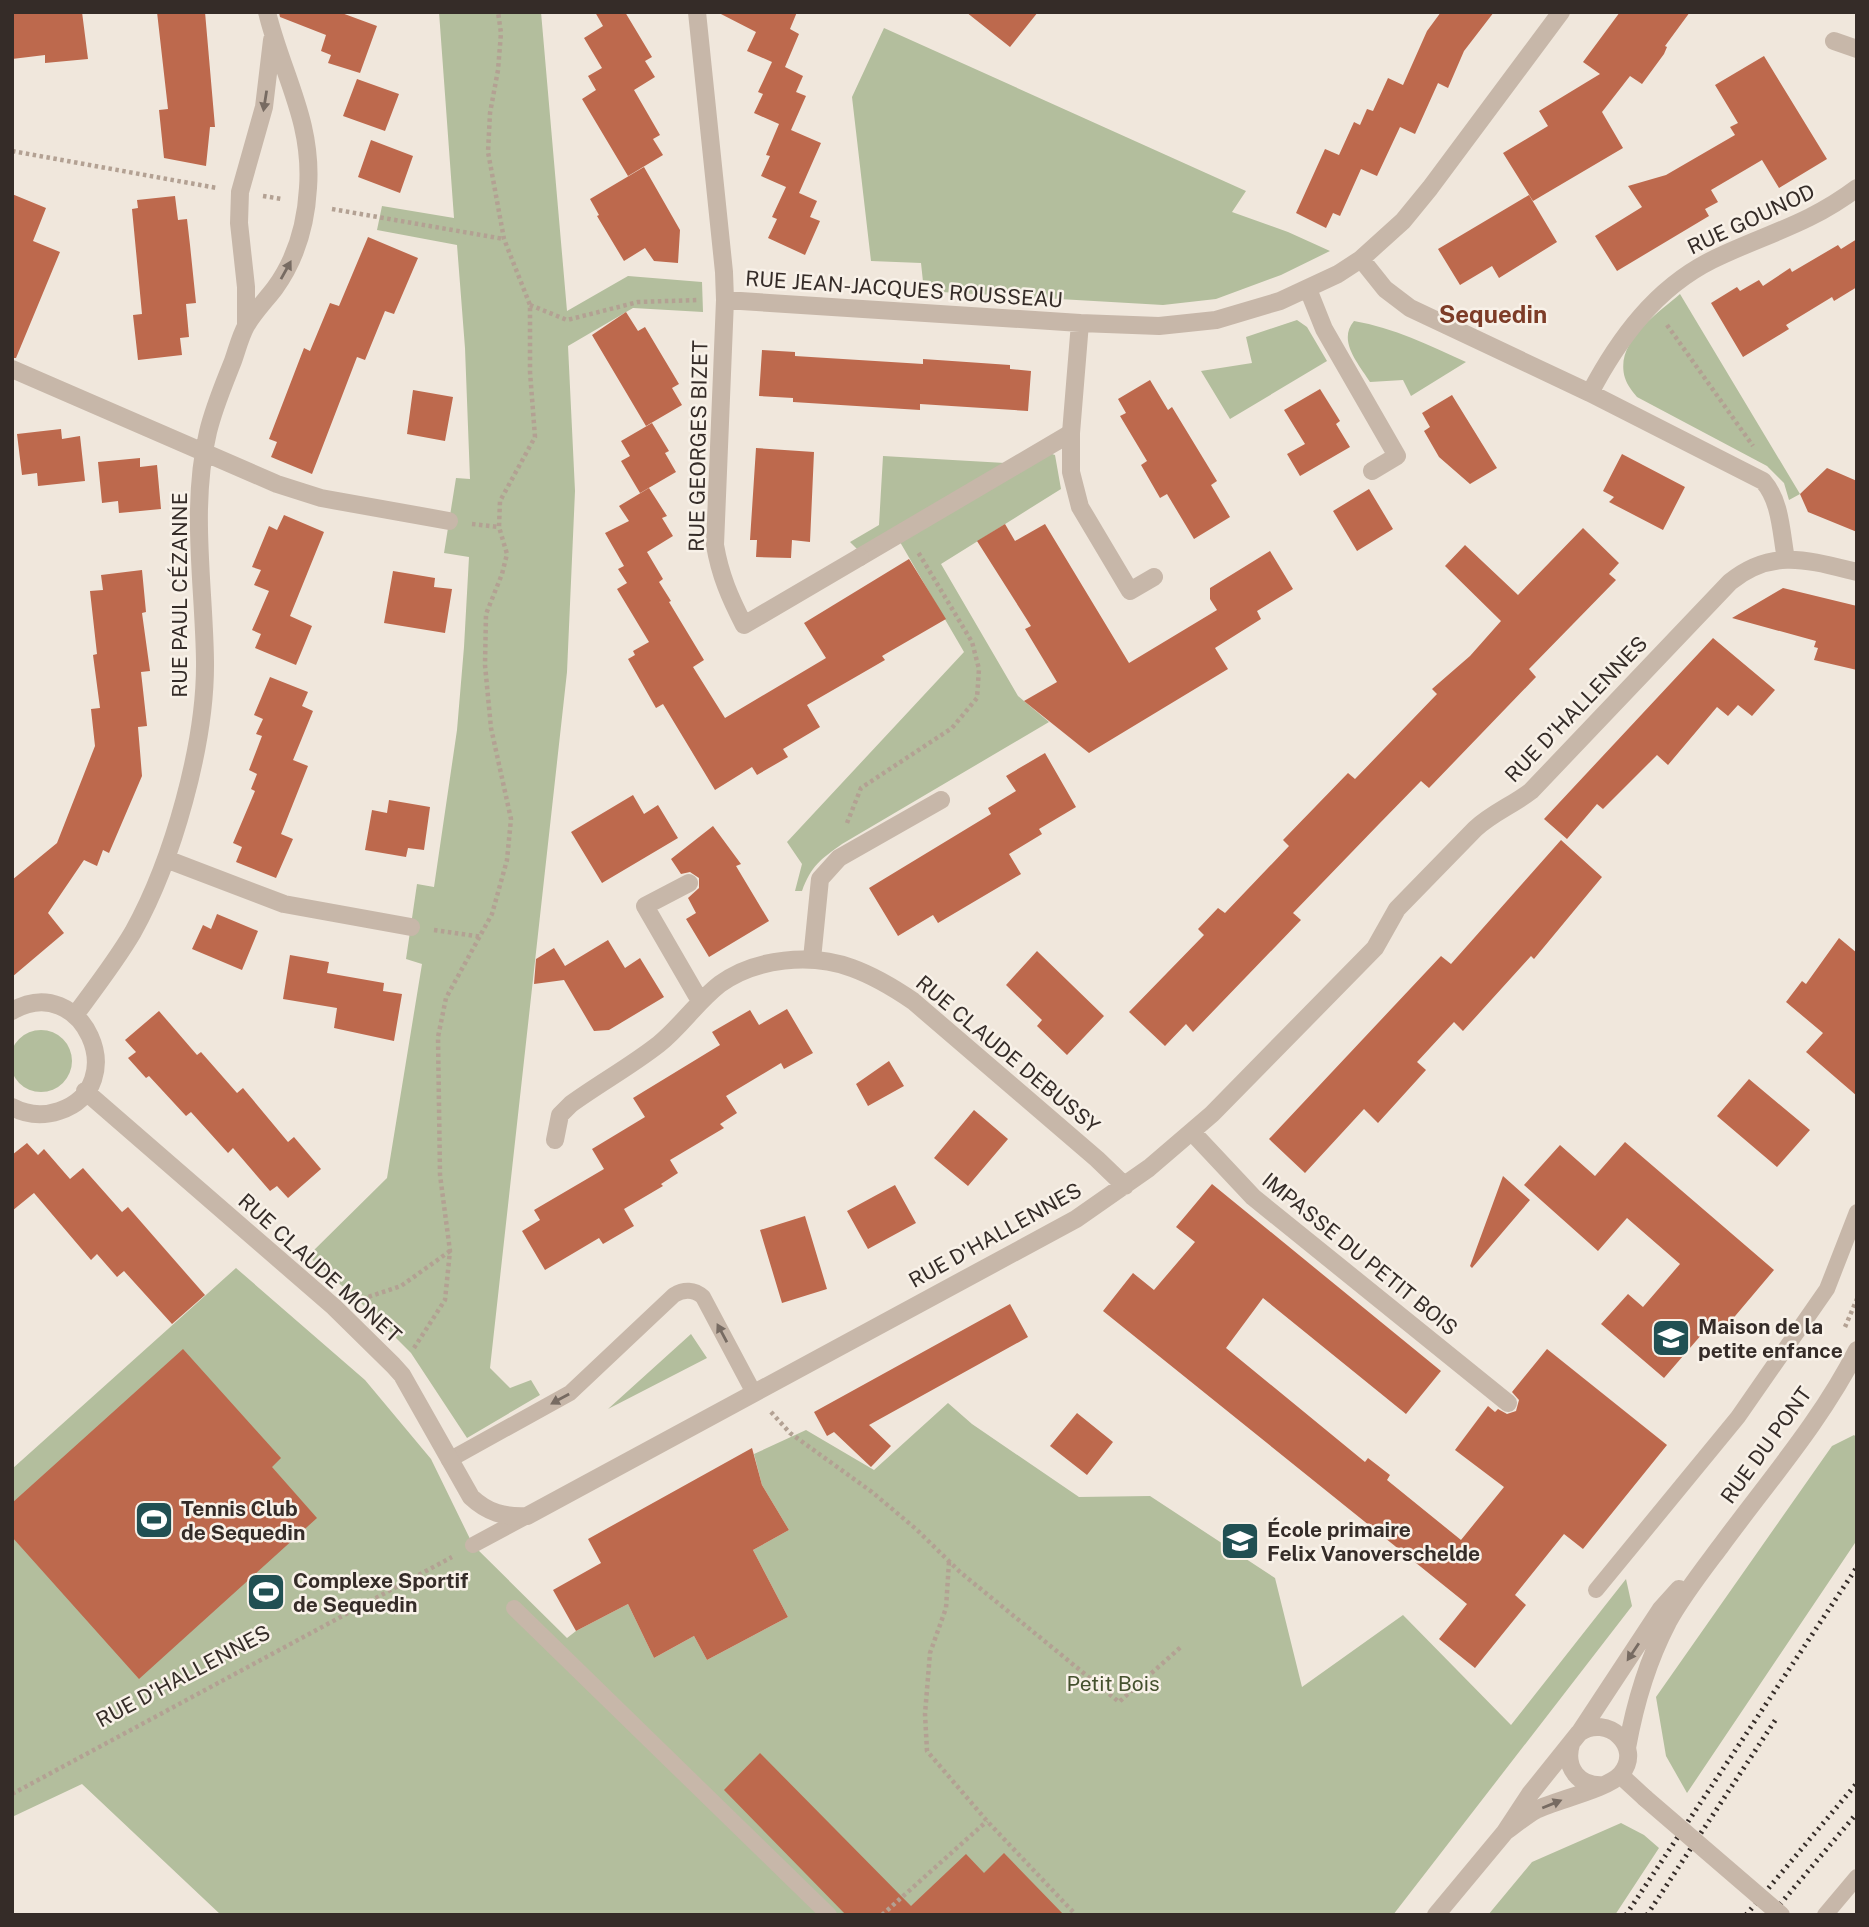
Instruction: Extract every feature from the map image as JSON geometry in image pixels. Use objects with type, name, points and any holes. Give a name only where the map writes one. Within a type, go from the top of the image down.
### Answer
[{"type":"street","name":"RUE PAUL CÉZANNE","points":[[75,1015],[133,932],[156,887],[166,859],[194,754],[204,686],[199,531],[208,432],[246,326],[287,270],[307,204],[308,158],[304,127],[267,12]]},
{"type":"street","name":"RUE GEORGES BIZET","points":[[697,12],[722,242],[725,300],[715,545],[725,588],[744,625],[1071,433]]},
{"type":"street","name":"RUE JEAN-JACQUES ROUSSEAU","points":[[725,300],[1159,326],[1191,324],[1248,311],[1308,289],[1361,260],[1403,221],[1561,12]]},
{"type":"street","name":"RUE PAUL CÉZANNE","points":[[246,326],[246,287],[239,223],[240,192],[264,107],[272,33]]},
{"type":"street","points":[[1835,41],[1857,49]]},
{"type":"street","name":"RUE GOUNOD","points":[[1590,393],[1619,343],[1652,304],[1670,288],[1712,260],[1810,219],[1857,188]]},
{"type":"street","points":[[1361,260],[1385,289],[1410,308],[1590,393],[1763,481],[1772,491],[1786,559]]},
{"type":"street","points":[[1308,289],[1324,329],[1397,456],[1372,471]]},
{"type":"street","name":"RUE JEAN-JACQUES ROUSSEAU","points":[[1080,323],[1070,472],[1080,507],[1130,591],[1153,577]]},
{"type":"street","points":[[12,369],[277,484],[321,498],[449,521]]},
{"type":"street","name":"RUE D'HALLENNES","points":[[527,1516],[1076,1219],[1125,1186],[1192,1132],[1375,948],[1397,909],[1465,839],[1485,819],[1517,802],[1531,791],[1730,582],[1758,564],[1772,559],[1814,562],[1857,572]]},
{"type":"street","points":[[812,959],[820,879],[839,858],[942,800]]},
{"type":"street","points":[[166,859],[284,904],[411,927]]},
{"type":"street","points":[[689,883],[645,906],[700,1000]]},
{"type":"street","name":"RUE CLAUDE DEBUSSY","points":[[555,1140],[560,1115],[571,1104],[662,1042],[700,1000],[723,982],[757,967],[787,960],[812,959],[851,967],[913,1001],[1125,1186]]},
{"type":"street","points":[[12,1010],[43,1003],[60,1006],[75,1015],[91,1035],[96,1052],[93,1076],[85,1091],[72,1105],[54,1112],[36,1114],[12,1107]]},
{"type":"street","name":"RUE CLAUDE MONET","points":[[85,1091],[334,1307],[393,1365],[411,1390],[467,1491],[481,1506],[496,1514],[527,1516]]},
{"type":"street","name":"IMPASSE DU PETIT BOIS","points":[[1192,1132],[1253,1197],[1508,1402]]},
{"type":"street","name":"RUE DU PONT","points":[[1627,1748],[1635,1702],[1669,1621],[1708,1563],[1828,1401],[1857,1350]]},
{"type":"street","name":"RUE DU PONT","points":[[1505,1832],[1530,1794],[1575,1738],[1661,1609],[1708,1563]]},
{"type":"street","points":[[1436,1915],[1505,1832],[1534,1811],[1604,1785],[1620,1775],[1627,1763],[1627,1748],[1620,1735],[1607,1727],[1593,1726],[1575,1738],[1569,1764],[1577,1776],[1589,1784],[1604,1785]]},
{"type":"street","points":[[1620,1775],[1781,1915]]},
{"type":"lane","points":[[1596,1590],[1738,1417],[1826,1289],[1857,1212]]},
{"type":"lane","points":[[449,1460],[570,1394],[674,1295],[687,1290],[703,1297],[754,1394]]},
{"type":"lane","name":"RUE D'HALLENNES","points":[[473,1545],[527,1516]]},
{"type":"lane","points":[[514,1608],[830,1915]]},
{"type":"lane","points":[[1825,1915],[1857,1877]]},
{"type":"path","points":[[393,1365],[411,1353],[445,1300],[450,1251],[440,1175],[438,1037],[446,998],[482,937],[492,914],[507,860],[511,819],[491,728],[485,665],[486,614],[507,554],[499,527],[500,501],[535,437],[530,372],[530,305],[503,239],[488,152],[490,113],[501,33],[498,12]]},
{"type":"path","points":[[12,151],[503,239]]},
{"type":"path","points":[[530,305],[567,320],[638,302],[725,300]]},
{"type":"path","points":[[1652,304],[1752,444],[1763,481]]},
{"type":"path","points":[[839,858],[845,827],[861,788],[952,728],[977,698],[979,669],[972,642],[905,530]]},
{"type":"path","points":[[411,927],[482,937]]},
{"type":"path","points":[[334,1307],[401,1286],[450,1251]]},
{"type":"path","points":[[754,1394],[790,1433],[872,1492],[1033,1634],[1119,1702],[1182,1646]]},
{"type":"path","name":"RUE D'HALLENNES","points":[[12,1794],[473,1545]]},
{"type":"path","points":[[949,1561],[946,1608],[930,1653],[925,1714],[927,1751],[987,1821],[1076,1915]]},
{"type":"path","points":[[883,1915],[987,1821]]},
{"type":"green space","points":[[439,12],[541,12],[567,311],[628,276],[702,282],[703,312],[633,308],[568,346],[575,491],[567,672],[490,1368],[510,1388],[531,1380],[540,1395],[467,1438],[411,1353],[358,1300],[308,1256],[387,1178],[422,964],[406,959],[417,884],[434,887],[457,730],[469,557],[444,553],[456,478],[470,479],[465,348],[457,245],[377,230],[382,206],[454,218]]},
{"type":"green space","points":[[884,28],[1246,191],[1232,212],[1288,232],[1330,251],[1281,275],[1216,299],[1163,305],[924,291],[921,263],[871,261],[852,97]]},
{"type":"green space","points":[[1680,294],[1800,494],[1789,500],[1784,483],[1767,466],[1637,397],[1629,386],[1623,365],[1632,341],[1650,320]]},
{"type":"green space","points":[[1297,320],[1307,327],[1327,361],[1230,419],[1201,371],[1252,363],[1246,337]]},
{"type":"green space","points":[[1354,321],[1425,343],[1466,362],[1411,396],[1403,380],[1370,382],[1349,344],[1349,329]]},
{"type":"green space","points":[[1049,453],[1055,455],[1061,489],[941,564],[1018,696],[1049,722],[842,844],[818,864],[809,875],[802,891],[795,891],[802,864],[787,842],[964,652],[900,542]]},
{"type":"green space","points":[[883,456],[1005,463],[858,550],[850,542],[879,525]]},
{"type":"green space","points":[[35,1030],[47,1030],[63,1039],[70,1049],[70,1073],[63,1083],[47,1092],[35,1092],[24,1087],[15,1078],[10,1067],[10,1055],[15,1044],[24,1035]]},
{"type":"green space","name":"Petit Bois","points":[[236,1268],[365,1380],[431,1459],[473,1545],[567,1638],[628,1604],[654,1658],[694,1636],[707,1660],[788,1617],[753,1550],[789,1530],[762,1485],[754,1454],[806,1430],[874,1470],[948,1403],[972,1424],[1079,1497],[1150,1496],[1275,1578],[1302,1687],[1403,1615],[1511,1725],[1626,1579],[1632,1606],[1393,1915],[221,1915],[82,1784],[12,1817],[12,1469]]},
{"type":"green space","points":[[691,1334],[707,1358],[608,1409]]},
{"type":"green space","points":[[1854,1435],[1857,1438],[1857,1540],[1687,1793],[1666,1756],[1656,1697],[1832,1446]]},
{"type":"green space","points":[[1621,1823],[1644,1835],[1659,1848],[1615,1915],[1488,1915],[1532,1862]]},
{"type":"building","points":[[82,12],[88,59],[45,63],[45,55],[12,59],[12,14]]},
{"type":"building","points":[[157,12],[205,12],[215,127],[210,127],[206,166],[164,158],[159,110],[168,109]]},
{"type":"building","points":[[279,12],[339,12],[377,26],[360,73],[328,63],[331,55],[321,51],[326,35],[280,17]]},
{"type":"building","points":[[595,12],[625,12],[652,57],[645,61],[655,77],[634,90],[660,135],[653,139],[663,155],[628,176],[582,99],[596,90],[588,76],[602,68],[584,38],[603,26]]},
{"type":"building","points":[[717,12],[797,12],[790,29],[799,34],[785,67],[803,76],[796,92],[806,96],[791,130],[821,143],[799,193],[817,201],[810,217],[820,221],[805,255],[768,238],[777,219],[772,217],[786,187],[761,176],[770,156],[766,155],[779,124],[754,113],[763,94],[758,92],[772,62],[747,51],[756,32]]},
{"type":"building","points":[[966,12],[1038,12],[1010,47]]},
{"type":"building","points":[[1441,12],[1494,12],[1464,51],[1448,88],[1438,83],[1415,134],[1400,127],[1377,176],[1361,169],[1340,216],[1333,213],[1326,228],[1296,213],[1325,149],[1339,155],[1354,122],[1360,125],[1367,109],[1373,111],[1388,78],[1403,85],[1427,31]]},
{"type":"building","points":[[1620,12],[1690,12],[1642,84],[1630,76],[1602,112],[1623,148],[1533,201],[1503,153],[1548,126],[1539,111],[1600,74],[1583,62]]},
{"type":"building","points":[[1764,56],[1827,159],[1779,188],[1762,160],[1711,190],[1718,202],[1705,209],[1709,216],[1617,271],[1595,236],[1642,207],[1628,186],[1666,175],[1735,135],[1730,127],[1738,123],[1715,85]]},
{"type":"building","points":[[357,79],[399,94],[385,131],[343,116]]},
{"type":"building","points":[[371,140],[413,156],[400,193],[358,177]]},
{"type":"building","points":[[644,167],[680,230],[678,263],[654,261],[645,248],[624,261],[590,199]]},
{"type":"building","points":[[12,194],[46,208],[33,241],[60,252],[16,358],[12,358]]},
{"type":"building","points":[[1529,195],[1557,242],[1499,278],[1492,266],[1460,285],[1438,249]]},
{"type":"building","points":[[175,196],[178,220],[187,219],[196,303],[186,304],[189,337],[180,338],[182,355],[138,360],[133,315],[142,314],[132,209],[138,208],[137,200]]},
{"type":"building","points":[[368,237],[418,258],[394,314],[385,311],[365,360],[357,357],[312,474],[271,457],[277,442],[269,439],[304,348],[310,351],[330,303],[339,306]]},
{"type":"building","points":[[1857,239],[1857,287],[1834,301],[1832,297],[1786,325],[1789,329],[1743,357],[1711,303],[1737,287],[1740,291],[1759,280],[1763,286],[1790,268],[1792,272],[1838,245],[1841,249]]},
{"type":"building","points":[[626,312],[638,331],[645,327],[679,384],[672,388],[682,405],[646,426],[592,335]]},
{"type":"building","points":[[762,350],[795,352],[795,356],[923,364],[923,359],[1010,365],[1010,369],[1031,371],[1028,411],[920,404],[920,410],[793,402],[793,398],[759,396]]},
{"type":"building","points":[[1150,380],[1168,410],[1172,407],[1217,481],[1211,485],[1230,517],[1194,539],[1167,494],[1160,498],[1141,465],[1147,461],[1120,416],[1126,413],[1118,399]]},
{"type":"building","points":[[1320,389],[1340,421],[1336,424],[1350,447],[1300,476],[1287,454],[1305,444],[1284,410]]},
{"type":"building","points":[[413,390],[453,397],[445,441],[407,434]]},
{"type":"building","points":[[1452,395],[1497,468],[1470,484],[1439,457],[1424,431],[1430,427],[1422,413]]},
{"type":"building","points":[[652,423],[669,451],[665,453],[676,472],[640,493],[621,461],[630,456],[621,441]]},
{"type":"building","points":[[61,429],[62,439],[80,436],[85,481],[38,486],[37,473],[22,475],[17,434]]},
{"type":"building","points":[[756,448],[814,452],[810,542],[792,540],[791,558],[756,557],[757,540],[750,540]]},
{"type":"building","points":[[1622,454],[1685,487],[1663,530],[1609,502],[1614,497],[1603,491]]},
{"type":"building","points":[[140,458],[140,467],[157,465],[161,509],[119,513],[118,501],[102,503],[98,462]]},
{"type":"building","points":[[1827,468],[1857,481],[1857,532],[1808,512],[1800,494]]},
{"type":"building","points":[[649,488],[667,516],[662,518],[673,536],[647,552],[663,579],[659,582],[671,601],[669,602],[704,660],[693,667],[725,718],[826,658],[804,623],[909,559],[946,619],[882,656],[885,660],[807,705],[820,727],[783,749],[788,757],[757,775],[752,767],[715,790],[663,704],[656,708],[628,659],[635,655],[633,651],[649,642],[617,589],[627,583],[618,569],[624,566],[605,533],[629,521],[619,506]]},
{"type":"building","points":[[1369,489],[1393,529],[1357,551],[1333,511]]},
{"type":"building","points":[[284,515],[324,532],[290,616],[312,626],[296,665],[255,648],[261,634],[252,630],[269,591],[254,585],[261,570],[252,567],[269,526],[277,530]]},
{"type":"building","points":[[1005,524],[1015,541],[1045,524],[1129,663],[1217,610],[1210,599],[1210,588],[1270,551],[1293,589],[1257,611],[1261,619],[1215,648],[1228,669],[1089,753],[1024,701],[1057,682],[1025,629],[1031,626],[977,541]]},
{"type":"building","points":[[1583,528],[1619,563],[1609,574],[1616,580],[1529,669],[1536,677],[1429,788],[1421,781],[1293,913],[1301,920],[1193,1032],[1186,1024],[1165,1046],[1129,1012],[1204,935],[1198,929],[1218,908],[1225,913],[1289,846],[1283,840],[1348,773],[1355,779],[1437,694],[1432,689],[1470,656],[1501,621],[1445,566],[1465,545],[1518,595]]},
{"type":"building","points":[[142,570],[146,612],[142,613],[150,671],[141,672],[147,726],[138,727],[142,776],[109,853],[103,850],[97,866],[84,860],[48,913],[64,933],[12,977],[12,880],[57,843],[95,746],[91,709],[100,708],[93,655],[97,654],[90,591],[103,590],[101,575]]},
{"type":"building","points":[[393,571],[435,578],[434,587],[452,589],[445,633],[384,623]]},
{"type":"building","points":[[1783,588],[1857,606],[1857,670],[1814,660],[1818,648],[1814,647],[1816,641],[1732,618]]},
{"type":"building","points":[[1713,638],[1775,690],[1752,716],[1738,705],[1728,716],[1717,707],[1668,765],[1657,755],[1603,809],[1597,804],[1567,839],[1544,819]]},
{"type":"building","points":[[270,677],[308,692],[302,706],[313,711],[293,760],[308,766],[281,834],[293,839],[276,878],[236,862],[242,847],[233,843],[255,791],[251,789],[257,774],[249,770],[262,736],[256,734],[263,719],[254,715]]},
{"type":"building","points":[[1045,753],[1076,807],[1039,829],[1042,834],[1009,854],[1021,874],[938,923],[933,915],[898,936],[869,888],[991,814],[988,808],[1016,791],[1006,776]]},
{"type":"building","points":[[633,795],[644,814],[658,805],[678,838],[602,883],[571,832]]},
{"type":"building","points":[[389,800],[430,807],[424,850],[408,848],[406,857],[365,850],[372,810],[387,813]]},
{"type":"building","points":[[713,826],[741,864],[736,866],[769,921],[709,957],[686,919],[696,913],[688,898],[699,888],[699,878],[690,872],[681,874],[671,859]]},
{"type":"building","points":[[1561,840],[1602,877],[1534,959],[1531,956],[1463,1031],[1454,1022],[1417,1062],[1426,1070],[1378,1123],[1364,1109],[1305,1173],[1269,1139],[1441,956],[1451,964]]},
{"type":"building","points":[[217,914],[258,931],[242,970],[192,949],[203,925],[211,929]]},
{"type":"building","points":[[1839,938],[1857,953],[1857,1096],[1806,1052],[1823,1033],[1786,1002],[1802,981],[1806,984]]},
{"type":"building","points":[[608,940],[625,968],[640,958],[664,997],[609,1030],[594,1031],[564,980],[534,984],[536,959],[554,948],[565,966]]},
{"type":"building","points":[[1037,951],[1104,1016],[1067,1055],[1037,1026],[1042,1020],[1006,985]]},
{"type":"building","points":[[290,955],[329,962],[327,973],[384,983],[383,991],[402,994],[394,1041],[334,1028],[337,1008],[283,999]]},
{"type":"building","points":[[787,1009],[813,1053],[784,1069],[781,1063],[726,1096],[737,1113],[720,1124],[724,1128],[670,1160],[678,1173],[661,1184],[663,1186],[624,1209],[634,1226],[603,1244],[599,1238],[545,1270],[522,1231],[540,1220],[534,1210],[604,1169],[592,1149],[645,1117],[633,1098],[720,1045],[712,1032],[750,1010],[759,1025]]},
{"type":"building","points":[[159,1011],[197,1055],[201,1052],[237,1093],[243,1088],[288,1142],[294,1137],[321,1169],[288,1198],[277,1186],[270,1191],[233,1148],[228,1153],[191,1112],[186,1116],[149,1076],[146,1078],[128,1058],[136,1052],[125,1040]]},
{"type":"building","points":[[889,1061],[904,1086],[868,1106],[856,1084]]},
{"type":"building","points":[[1749,1079],[1810,1130],[1777,1167],[1717,1116]]},
{"type":"building","points":[[974,1110],[1008,1139],[968,1186],[934,1158]]},
{"type":"building","points":[[1625,1142],[1774,1270],[1725,1328],[1715,1319],[1664,1378],[1601,1324],[1628,1294],[1643,1307],[1680,1264],[1627,1218],[1598,1251],[1524,1185],[1560,1145],[1595,1176]]},
{"type":"building","points":[[27,1143],[38,1155],[44,1149],[70,1179],[83,1168],[122,1212],[128,1207],[205,1295],[172,1324],[124,1271],[117,1277],[97,1254],[91,1260],[34,1193],[12,1211],[12,1155]]},
{"type":"building","points":[[1503,1176],[1530,1200],[1472,1268],[1470,1266]]},
{"type":"building","points":[[1212,1184],[1441,1371],[1406,1414],[1263,1298],[1226,1348],[1365,1462],[1368,1458],[1390,1475],[1387,1480],[1461,1540],[1504,1487],[1455,1450],[1488,1406],[1495,1412],[1498,1409],[1507,1414],[1516,1411],[1519,1400],[1512,1392],[1547,1349],[1667,1445],[1583,1549],[1564,1534],[1515,1595],[1526,1605],[1475,1668],[1439,1639],[1467,1604],[1103,1311],[1133,1273],[1154,1290],[1195,1242],[1176,1227]]},
{"type":"building","points":[[895,1185],[916,1223],[868,1249],[847,1211]]},
{"type":"building","points":[[805,1216],[827,1289],[782,1303],[760,1230]]},
{"type":"building","points":[[1010,1304],[1028,1337],[869,1425],[891,1446],[871,1467],[834,1432],[827,1436],[814,1412]]},
{"type":"building","name":"Tennis Club de Sequedin","points":[[183,1349],[281,1458],[272,1467],[317,1518],[139,1679],[12,1537],[12,1503]]},
{"type":"building","points":[[1077,1413],[1113,1442],[1087,1475],[1050,1446]]},
{"type":"building","points":[[752,1448],[762,1485],[789,1530],[753,1550],[788,1617],[707,1660],[694,1636],[654,1658],[628,1604],[576,1631],[553,1590],[601,1563],[588,1539]]},
{"type":"building","points":[[760,1753],[911,1906],[966,1854],[984,1873],[1004,1853],[1064,1915],[846,1915],[724,1790]]},
{"type":"railway","points":[[1626,1915],[1857,1567]]},
{"type":"railway","points":[[1647,1915],[1776,1719]]},
{"type":"railway","points":[[1746,1915],[1857,1783]]},
{"type":"railway","points":[[1771,1915],[1857,1813]]},
{"type":"place","name":"Maison de la petite enfance","points":[[1671,1338]]},
{"type":"place","name":"Tennis Club de Sequedin","points":[[154,1520]]},
{"type":"place","name":"École primaire Felix Vanoverschelde","points":[[1240,1541]]},
{"type":"place","name":"Complexe Sportif de Sequedin","points":[[266,1592]]},
{"type":"district","name":"Sequedin","points":[[1493,314]]}]
